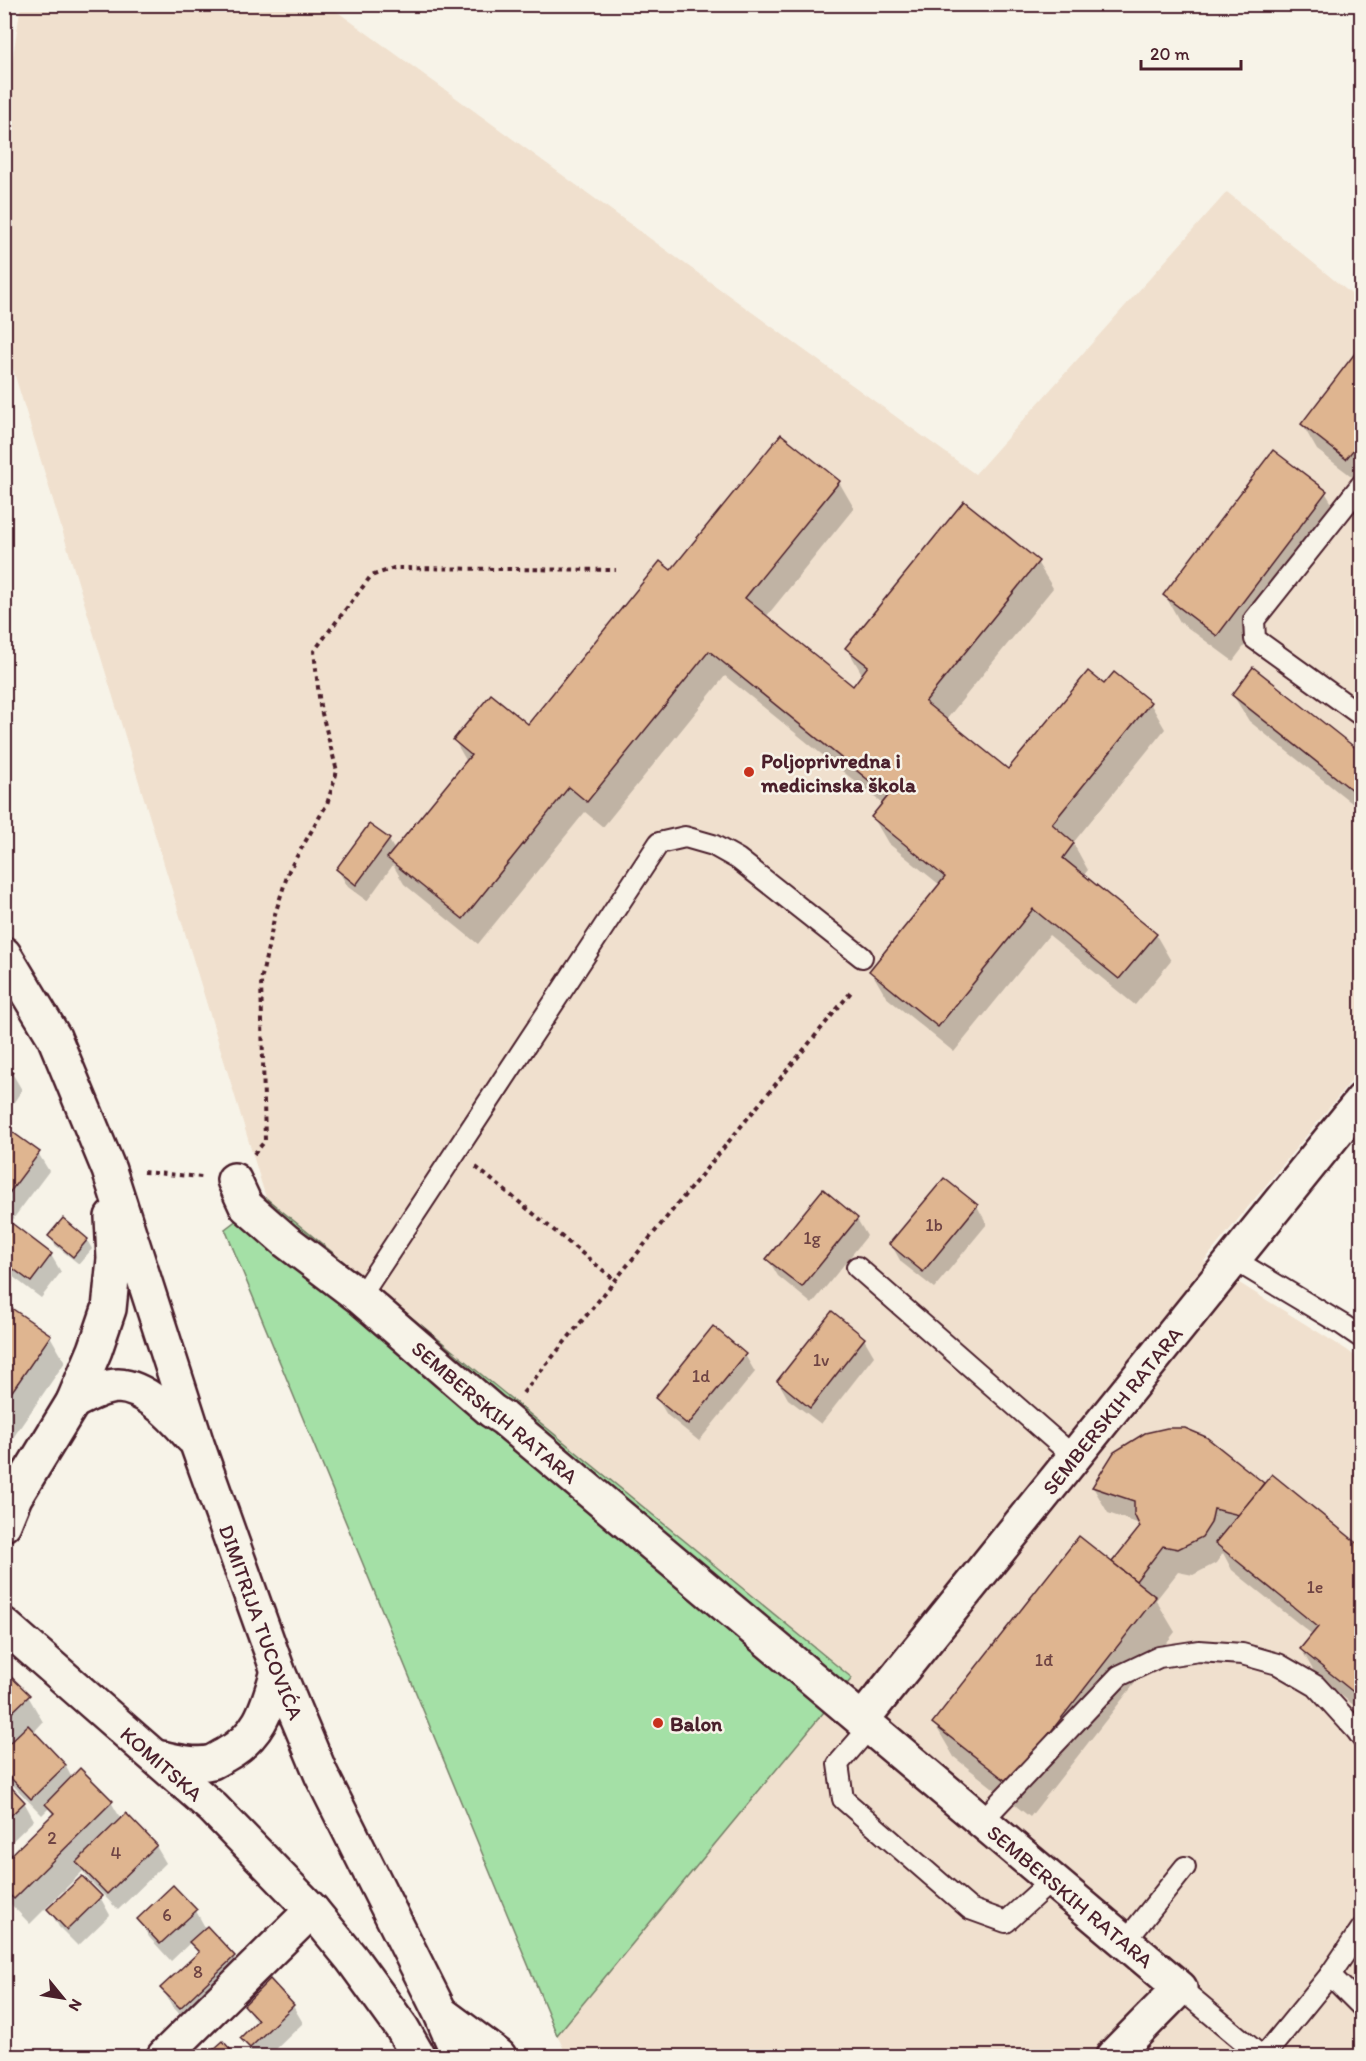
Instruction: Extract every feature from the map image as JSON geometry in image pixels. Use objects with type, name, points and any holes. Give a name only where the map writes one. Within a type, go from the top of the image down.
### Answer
[{"type":"main road","name":"DIMITRIJA TUCOVIĆA","points":[[4,954],[54,1037],[109,1170],[197,1444],[278,1671],[321,1774],[440,2012],[459,2056]]},
{"type":"main road","name":"SEMBERSKIH RATARA","points":[[866,1724],[1074,1457],[1362,1100]]},
{"type":"main road","name":"DIMITRIJA TUCOVIĆA","points":[[8,1508],[73,1402],[109,1309],[114,1259],[109,1170]]},
{"type":"main road","name":"SEMBERSKIH RATARA","points":[[234,1180],[246,1206],[360,1297],[492,1411],[1180,1988]]},
{"type":"main road","points":[[73,1402],[97,1390],[118,1386],[137,1392],[156,1402],[175,1417],[197,1444]]},
{"type":"main road","points":[[4,1601],[15,1635]]},
{"type":"main road","name":"KOMITSKA","points":[[15,1635],[213,1808],[312,1910],[352,1959],[402,2028],[418,2056]]},
{"type":"main road","points":[[156,1757],[195,1763],[212,1762],[236,1749],[257,1729],[267,1708],[278,1671]]},
{"type":"main road","points":[[164,2056],[312,1910]]},
{"type":"main road","points":[[1113,2056],[1180,1988]]},
{"type":"main road","points":[[440,2012],[499,2056]]},
{"type":"main road","points":[[402,2028],[436,2056]]},
{"type":"lane","points":[[1362,484],[1254,620],[1255,639],[1362,716]]},
{"type":"lane","points":[[360,1297],[659,843],[685,837],[713,845],[738,859],[862,957]]},
{"type":"lane","points":[[1233,1259],[1362,1338]]},
{"type":"lane","points":[[857,1267],[1074,1457]]},
{"type":"lane","points":[[982,1821],[1119,1676],[1159,1658],[1199,1651],[1242,1654],[1278,1664],[1316,1686],[1362,1738]]},
{"type":"lane","points":[[866,1724],[838,1764],[843,1799],[970,1909],[1006,1922],[1052,1880]]},
{"type":"lane","points":[[1125,1942],[1185,1867]]},
{"type":"lane","points":[[1180,1988],[1262,2056],[1330,1975],[1362,1928]]},
{"type":"lane","points":[[1330,1975],[1362,2007]]},
{"type":"path","points":[[109,1170],[234,1180],[265,1141],[261,981],[275,914],[289,870],[327,804],[337,771],[320,706],[314,651],[370,576],[394,568],[616,570]]},
{"type":"path","points":[[503,1418],[851,992]]},
{"type":"path","points":[[456,1151],[615,1280]]},
{"type":"shaded area","name":"Poljoprivredna i medicinska škola","points":[[21,4],[328,5],[975,474],[1227,192],[1361,302],[1361,1069],[1204,1261],[1361,1361],[1361,2056],[567,2056],[557,2035],[852,1678],[266,1198],[5,343],[5,108]]},
{"type":"green space","points":[[266,1198],[852,1678],[557,2035],[225,1229]]},
{"type":"building","points":[[1362,344],[1362,439],[1346,459],[1301,424]]},
{"type":"building","points":[[781,434],[840,481],[745,598],[853,686],[868,666],[845,648],[964,501],[1039,561],[925,702],[1008,769],[1088,671],[1104,684],[1114,672],[1151,702],[1052,824],[1074,843],[1063,858],[1157,934],[1119,979],[1033,909],[938,1027],[869,971],[945,877],[871,817],[888,796],[709,651],[587,802],[569,787],[463,919],[387,858],[471,755],[453,740],[491,694],[528,724],[660,561],[671,570]]},
{"type":"building","points":[[1273,450],[1327,491],[1217,636],[1163,595]]},
{"type":"building","points":[[1253,667],[1362,753],[1362,798],[1232,695]]},
{"type":"building","points":[[369,824],[390,839],[356,885],[336,869]]},
{"type":"building","points":[[4,1066],[13,1072],[4,1085]]},
{"type":"building","points":[[4,1126],[40,1152],[4,1200]]},
{"type":"building","points":[[944,1178],[978,1205],[923,1272],[889,1244]]},
{"type":"building","points":[[823,1189],[858,1218],[802,1287],[766,1259]]},
{"type":"building","points":[[5,1218],[52,1254],[31,1282],[4,1262]]},
{"type":"building","points":[[63,1218],[88,1239],[73,1257],[48,1236]]},
{"type":"building","points":[[4,1303],[51,1335],[4,1403]]},
{"type":"building","points":[[832,1311],[865,1338],[810,1408],[777,1381]]},
{"type":"building","points":[[713,1326],[746,1354],[688,1425],[655,1398]]},
{"type":"building","points":[[1167,1428],[1185,1428],[1206,1437],[1264,1483],[1239,1515],[1214,1509],[1211,1523],[1202,1537],[1178,1549],[1163,1546],[1136,1581],[1112,1562],[1140,1527],[1134,1514],[1134,1501],[1092,1487],[1114,1452],[1145,1433]]},
{"type":"building","points":[[1272,1474],[1362,1547],[1362,1699],[1300,1649],[1318,1627],[1215,1543]]},
{"type":"building","points":[[1079,1536],[1156,1597],[1010,1784],[932,1723]]},
{"type":"building","points":[[4,1670],[30,1695],[4,1720]]},
{"type":"building","points":[[28,1725],[66,1765],[31,1799],[4,1771],[4,1748]]},
{"type":"building","points":[[80,1768],[113,1801],[14,1899],[4,1890],[4,1862],[54,1813],[45,1804]]},
{"type":"building","points":[[11,1787],[25,1802],[4,1822],[4,1793]]},
{"type":"building","points":[[126,1813],[157,1845],[107,1894],[76,1862]]},
{"type":"building","points":[[82,1876],[102,1896],[67,1930],[47,1909]]},
{"type":"building","points":[[173,1885],[197,1910],[160,1944],[137,1919]]},
{"type":"building","points":[[207,1926],[235,1956],[180,2008],[160,1988],[199,1952],[189,1942]]},
{"type":"building","points":[[270,1979],[294,2005],[250,2048],[240,2038],[258,2020],[244,2005]]},
{"type":"building","points":[[223,2041],[236,2056],[206,2056]]},
{"type":"place","name":"Poljoprivredna i medicinska škola","points":[[749,772]]},
{"type":"place","name":"Balon","points":[[658,1723]]}]
